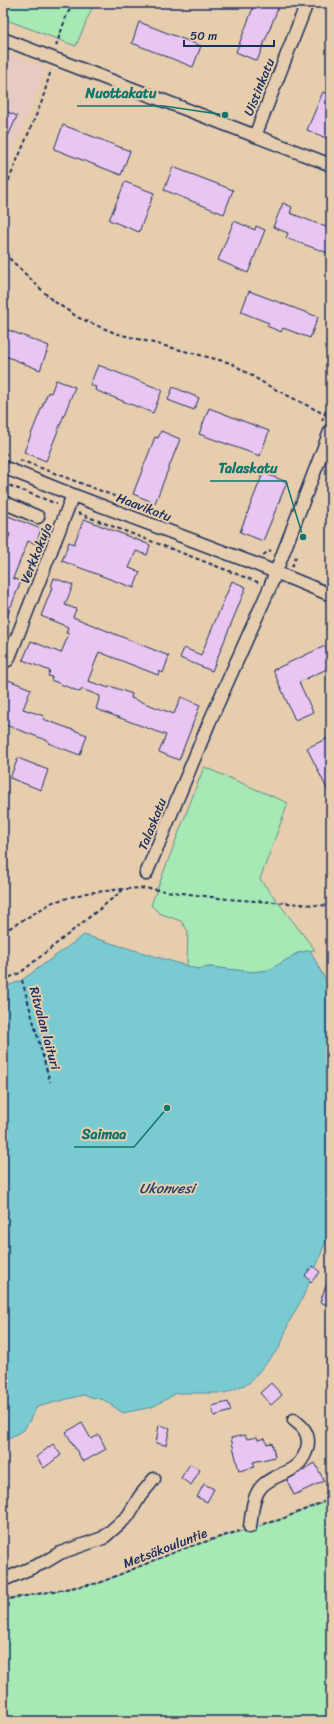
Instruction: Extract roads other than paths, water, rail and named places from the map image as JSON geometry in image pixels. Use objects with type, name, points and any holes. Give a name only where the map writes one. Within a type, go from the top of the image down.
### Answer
[{"type":"street","name":"Uistinkatu","points":[[255,136],[307,3]]},
{"type":"street","points":[[3,39],[331,165]]},
{"type":"street","name":"Talaskatu","points":[[146,874],[212,716],[281,560],[331,429]]},
{"type":"street","name":"Haavikatu","points":[[3,467],[276,572],[331,595]]},
{"type":"street","name":"Verkkokuja","points":[[3,662],[8,660],[73,495]]},
{"type":"street","points":[[3,502],[38,517]]},
{"type":"street","points":[[250,1528],[254,1499],[261,1487],[271,1478],[292,1469],[304,1457],[308,1444],[305,1432],[294,1420]]},
{"type":"street","points":[[3,1580],[45,1562],[60,1553],[103,1538],[128,1516],[140,1496],[154,1478]]},
{"type":"water","name":"Ukonvesi","points":[[84,935],[197,969],[210,967],[253,972],[269,970],[298,953],[310,950],[331,991],[331,1226],[318,1262],[302,1299],[289,1322],[280,1347],[249,1383],[225,1393],[177,1393],[152,1407],[123,1413],[104,1400],[83,1395],[37,1407],[24,1430],[3,1441],[3,988],[22,980]]},
{"type":"place","name":"Nuottakatu","points":[[225,115]]},
{"type":"place","name":"Talaskatu","points":[[303,537]]},
{"type":"place","name":"Saimaa","points":[[167,1108]]}]
